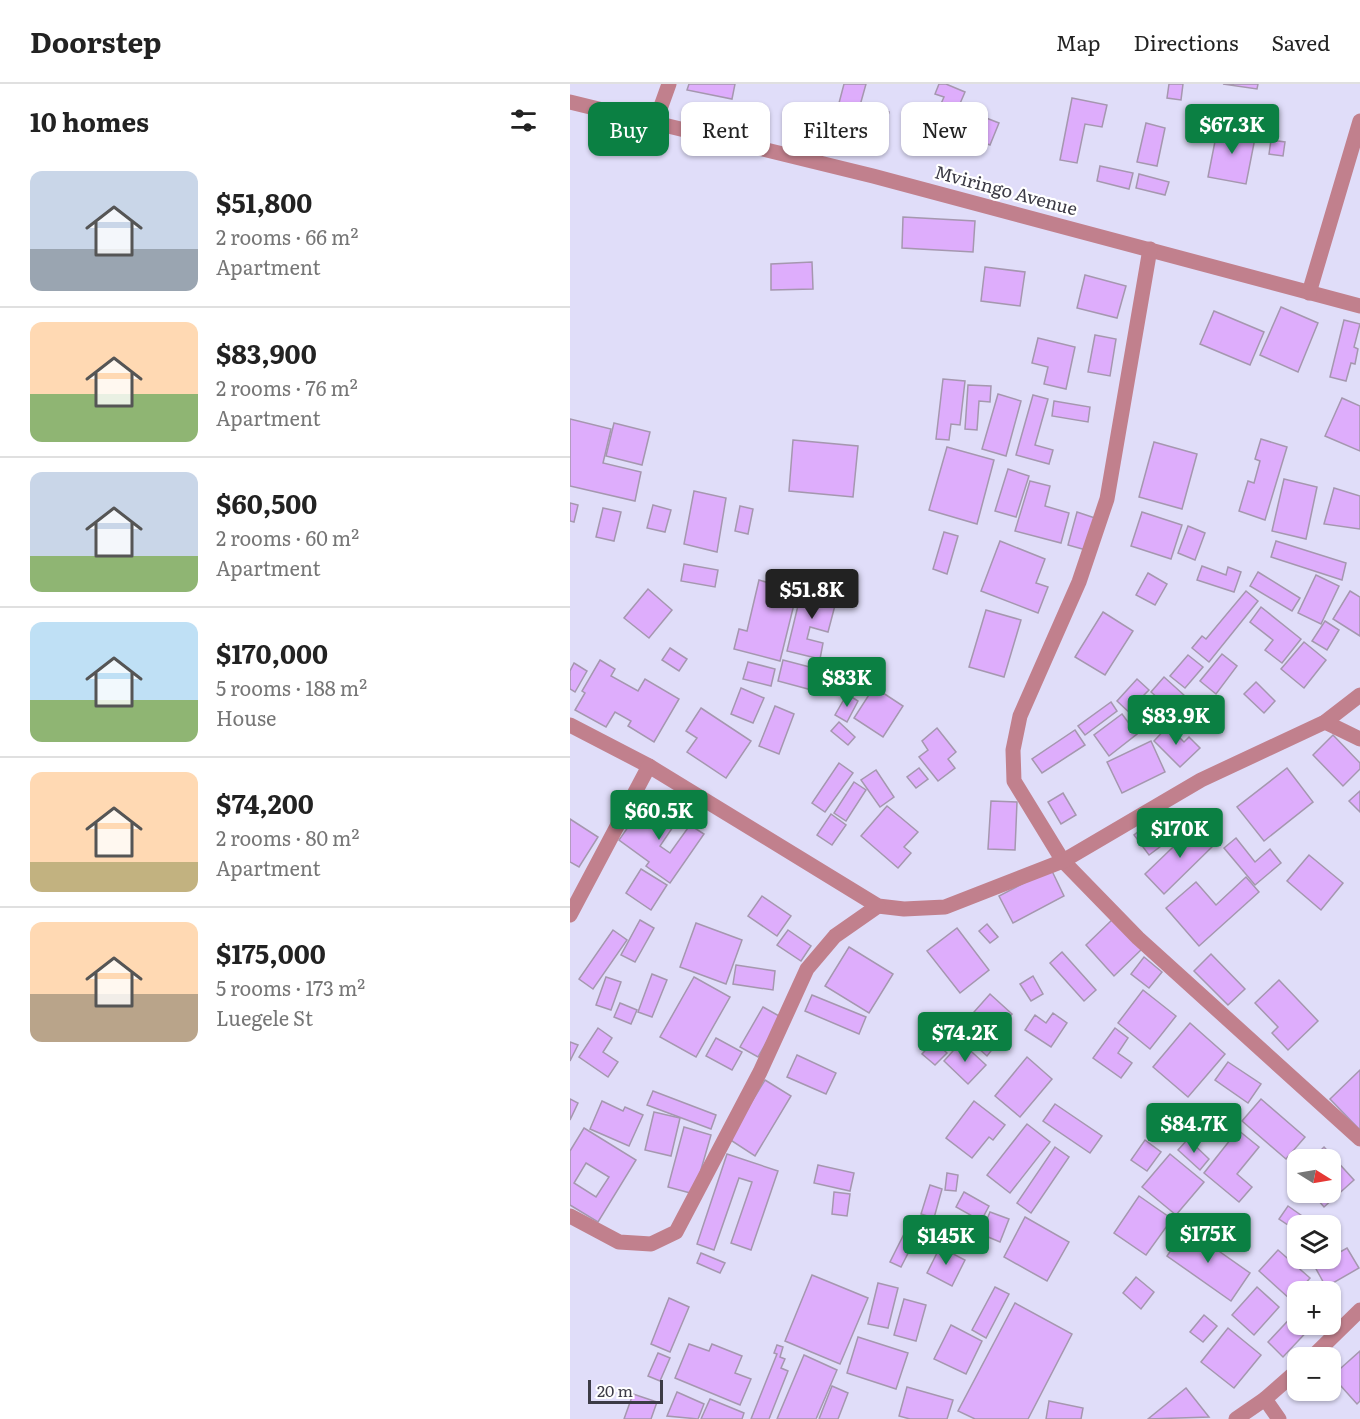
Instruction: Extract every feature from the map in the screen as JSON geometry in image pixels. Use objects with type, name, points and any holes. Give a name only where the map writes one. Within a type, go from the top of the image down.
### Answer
[{"type":"street","points":[[663,102],[669,84]]},
{"type":"street","name":"Mviringo Avenue","points":[[570,102],[588,106]]},
{"type":"street","points":[[1309,293],[1360,120]]},
{"type":"street","name":"Mviringo Avenue","points":[[669,127],[1150,249],[1360,306]]},
{"type":"street","points":[[1150,249],[1107,499],[1078,582],[1020,716],[1013,750],[1014,781],[1063,861],[1138,938],[1360,1139]]},
{"type":"street","points":[[570,724],[649,765],[878,906],[904,909],[945,907],[1063,861],[1201,780],[1325,722],[1360,695]]},
{"type":"street","points":[[1325,722],[1360,739]]},
{"type":"street","points":[[570,915],[649,765]]},
{"type":"street","points":[[570,1216],[619,1242],[651,1244],[676,1232],[760,1072],[807,969],[835,936],[878,906]]},
{"type":"street","points":[[1322,1347],[1360,1310]]},
{"type":"street","points":[[1236,1419],[1265,1399],[1287,1380]]},
{"type":"street","points":[[1265,1399],[1279,1419]]},
{"type":"building","points":[[689,84],[735,84],[732,99],[687,90]]},
{"type":"building","points":[[844,84],[866,84],[861,102],[839,102]]},
{"type":"building","points":[[939,84],[946,84],[965,92],[961,102],[942,102],[944,97],[935,94]]},
{"type":"building","points":[[1169,84],[1183,84],[1181,100],[1167,98]]},
{"type":"building","points":[[1223,84],[1258,84],[1257,89]]},
{"type":"building","points":[[1072,98],[1107,105],[1102,127],[1085,124],[1077,163],[1060,160]]},
{"type":"building","points":[[988,119],[999,123],[990,145],[988,144]]},
{"type":"building","points":[[1146,123],[1165,128],[1157,166],[1137,162]]},
{"type":"building","points":[[1218,126],[1256,133],[1246,184],[1208,177]]},
{"type":"building","points":[[1271,140],[1285,142],[1283,156],[1269,154]]},
{"type":"building","points":[[1100,166],[1133,173],[1129,189],[1097,181]]},
{"type":"building","points":[[1139,174],[1169,182],[1165,195],[1136,188]]},
{"type":"building","points":[[903,217],[975,221],[973,252],[902,248]]},
{"type":"building","points":[[812,262],[813,289],[771,290],[771,264]]},
{"type":"building","points":[[985,267],[1025,272],[1020,306],[981,301]]},
{"type":"building","points":[[1085,275],[1126,286],[1117,318],[1077,308]]},
{"type":"building","points":[[1281,307],[1318,323],[1298,372],[1260,355]]},
{"type":"building","points":[[1214,311],[1264,332],[1250,365],[1200,344]]},
{"type":"building","points":[[1344,320],[1360,324],[1354,347],[1358,349],[1355,364],[1351,363],[1346,381],[1330,377]]},
{"type":"building","points":[[1095,335],[1116,339],[1110,376],[1088,372]]},
{"type":"building","points":[[1038,338],[1075,347],[1066,389],[1044,384],[1048,367],[1032,363]]},
{"type":"building","points":[[943,379],[965,381],[960,425],[951,424],[949,440],[936,439]]},
{"type":"building","points":[[968,385],[991,386],[990,402],[979,401],[977,430],[965,429]]},
{"type":"building","points":[[998,394],[1021,401],[1006,456],[982,449]]},
{"type":"building","points":[[1033,395],[1048,399],[1035,445],[1053,450],[1049,464],[1016,455]]},
{"type":"building","points":[[1342,398],[1360,406],[1360,451],[1325,436]]},
{"type":"building","points":[[1054,401],[1090,407],[1088,422],[1052,416]]},
{"type":"building","points":[[570,419],[611,429],[603,463],[641,472],[635,501],[570,486]]},
{"type":"building","points":[[614,423],[650,432],[642,465],[606,456]]},
{"type":"building","points":[[1261,439],[1287,447],[1265,520],[1239,511],[1248,481],[1254,483],[1260,461],[1255,459]]},
{"type":"building","points":[[793,440],[858,446],[853,497],[789,491]]},
{"type":"building","points":[[1154,442],[1197,454],[1182,509],[1139,497]]},
{"type":"building","points":[[947,447],[994,460],[977,524],[929,510]]},
{"type":"building","points":[[1008,469],[1029,476],[1016,517],[995,511]]},
{"type":"building","points":[[1284,479],[1317,487],[1306,539],[1272,531]]},
{"type":"building","points":[[1030,481],[1050,486],[1045,506],[1069,513],[1061,543],[1015,531]]},
{"type":"building","points":[[1334,488],[1360,496],[1360,529],[1324,524]]},
{"type":"building","points":[[694,491],[726,498],[717,552],[684,544]]},
{"type":"building","points":[[570,503],[578,505],[574,522],[570,521]]},
{"type":"building","points":[[653,505],[671,510],[665,532],[647,528]]},
{"type":"building","points":[[740,506],[753,509],[748,534],[735,531]]},
{"type":"building","points":[[603,508],[621,512],[614,541],[596,537]]},
{"type":"building","points":[[1077,512],[1095,518],[1086,550],[1068,545]]},
{"type":"building","points":[[1142,512],[1182,525],[1171,559],[1131,546]]},
{"type":"building","points":[[1188,526],[1205,533],[1195,560],[1178,553]]},
{"type":"building","points":[[944,532],[958,536],[947,574],[933,569]]},
{"type":"building","points":[[1000,541],[1045,559],[1036,583],[1048,587],[1038,613],[981,591]]},
{"type":"building","points":[[1276,541],[1346,563],[1342,580],[1271,557]]},
{"type":"building","points":[[684,564],[718,570],[715,587],[681,581]]},
{"type":"building","points":[[1202,566],[1226,575],[1228,567],[1241,572],[1234,592],[1197,580]]},
{"type":"building","points":[[1258,572],[1300,598],[1292,611],[1250,586]]},
{"type":"building","points":[[1148,573],[1167,584],[1155,605],[1136,595]]},
{"type":"building","points":[[779,575],[800,580],[780,661],[734,649],[739,629],[747,631],[759,580],[776,585]]},
{"type":"building","points":[[1316,575],[1339,586],[1321,624],[1298,613]]},
{"type":"building","points":[[803,585],[838,594],[828,632],[810,627],[807,639],[823,643],[820,659],[787,651]]},
{"type":"building","points":[[648,589],[672,610],[649,638],[624,618]]},
{"type":"building","points":[[1246,591],[1258,601],[1209,662],[1192,648],[1202,636],[1206,639]]},
{"type":"building","points":[[1350,591],[1360,597],[1360,636],[1333,619]]},
{"type":"building","points":[[1261,607],[1301,639],[1282,663],[1265,650],[1273,640],[1250,622]]},
{"type":"building","points":[[986,610],[1021,620],[1004,677],[969,667]]},
{"type":"building","points":[[1103,612],[1133,631],[1105,675],[1075,657]]},
{"type":"building","points":[[1325,621],[1339,630],[1327,650],[1312,641]]},
{"type":"building","points":[[1304,642],[1326,660],[1304,688],[1281,669]]},
{"type":"building","points":[[670,648],[687,659],[679,671],[662,660]]},
{"type":"building","points":[[1222,654],[1237,666],[1216,694],[1200,681]]},
{"type":"building","points":[[1188,655],[1203,667],[1185,688],[1170,676]]},
{"type":"building","points":[[600,660],[615,669],[611,676],[638,691],[645,679],[679,699],[654,742],[628,726],[631,721],[615,712],[606,727],[575,710],[585,693],[582,691]]},
{"type":"building","points":[[783,660],[829,672],[823,693],[778,681]]},
{"type":"building","points":[[748,662],[775,669],[771,686],[743,679]]},
{"type":"building","points":[[574,663],[587,671],[575,692],[570,689],[570,671]]},
{"type":"building","points":[[1164,677],[1185,696],[1173,711],[1151,692]]},
{"type":"building","points":[[1137,679],[1149,690],[1141,698],[1161,717],[1149,731],[1117,701]]},
{"type":"building","points":[[1256,682],[1275,701],[1264,713],[1244,694]]},
{"type":"building","points":[[874,687],[903,706],[883,737],[854,718]]},
{"type":"building","points":[[741,688],[764,698],[753,723],[731,714]]},
{"type":"building","points":[[847,694],[858,701],[847,722],[835,715]]},
{"type":"building","points":[[1111,702],[1117,711],[1085,735],[1078,726]]},
{"type":"building","points":[[775,706],[794,714],[779,754],[759,746]]},
{"type":"building","points":[[701,708],[751,741],[726,778],[687,752],[697,738],[686,731]]},
{"type":"building","points":[[1122,714],[1137,734],[1109,756],[1094,735]]},
{"type":"building","points":[[839,722],[855,737],[848,745],[831,731]]},
{"type":"building","points":[[1168,726],[1184,742],[1189,737],[1200,748],[1180,767],[1154,741]]},
{"type":"building","points":[[937,728],[956,752],[948,759],[955,768],[938,781],[919,757],[928,750],[922,741]]},
{"type":"building","points":[[1075,730],[1085,745],[1042,773],[1032,759]]},
{"type":"building","points":[[1333,735],[1360,763],[1360,769],[1343,786],[1313,755]]},
{"type":"building","points":[[1151,741],[1165,772],[1122,793],[1107,762]]},
{"type":"building","points":[[839,763],[853,773],[825,812],[812,803]]},
{"type":"building","points":[[919,768],[928,779],[916,788],[907,777]]},
{"type":"building","points":[[1287,768],[1313,802],[1264,841],[1237,807]]},
{"type":"building","points":[[876,770],[894,797],[880,807],[861,780]]},
{"type":"building","points":[[854,782],[866,790],[846,821],[834,813]]},
{"type":"building","points":[[1360,791],[1360,812],[1349,801]]},
{"type":"building","points":[[1063,793],[1076,815],[1061,824],[1048,802]]},
{"type":"building","points":[[647,800],[677,821],[660,846],[670,853],[690,825],[704,834],[670,883],[646,866],[649,862],[619,840]]},
{"type":"building","points":[[991,801],[1017,802],[1015,850],[988,849]]},
{"type":"building","points":[[887,806],[918,832],[904,847],[911,853],[898,868],[861,836]]},
{"type":"building","points":[[1165,811],[1180,832],[1149,855],[1134,835]]},
{"type":"building","points":[[831,814],[846,825],[832,845],[817,835]]},
{"type":"building","points":[[570,819],[598,837],[579,867],[570,862]]},
{"type":"building","points":[[1197,824],[1215,844],[1164,894],[1145,874]]},
{"type":"building","points":[[1236,838],[1255,862],[1270,849],[1281,863],[1255,885],[1224,848]]},
{"type":"building","points":[[1309,855],[1343,883],[1321,910],[1287,881]]},
{"type":"building","points":[[641,869],[667,885],[651,910],[626,893]]},
{"type":"building","points":[[1051,869],[1064,896],[1013,923],[999,896]]},
{"type":"building","points":[[1246,877],[1259,892],[1199,946],[1166,908],[1196,882],[1216,905]]},
{"type":"building","points":[[762,896],[791,916],[777,936],[748,916]]},
{"type":"building","points":[[1115,917],[1143,948],[1114,976],[1086,945]]},
{"type":"building","points":[[640,920],[654,928],[635,962],[621,955]]},
{"type":"building","points":[[696,923],[742,940],[726,984],[680,967]]},
{"type":"building","points":[[987,924],[998,937],[990,943],[979,931]]},
{"type":"building","points":[[957,928],[989,970],[960,993],[927,951]]},
{"type":"building","points":[[613,930],[627,940],[593,989],[579,979]]},
{"type":"building","points":[[788,930],[811,946],[801,961],[777,945]]},
{"type":"building","points":[[849,947],[893,974],[869,1013],[825,986]]},
{"type":"building","points":[[1062,952],[1096,990],[1084,1001],[1050,963]]},
{"type":"building","points":[[1211,954],[1245,989],[1228,1005],[1194,971]]},
{"type":"building","points":[[1144,957],[1162,972],[1149,988],[1131,974]]},
{"type":"building","points":[[736,965],[775,971],[773,990],[733,984]]},
{"type":"building","points":[[652,974],[667,980],[652,1017],[638,1012]]},
{"type":"building","points":[[1033,976],[1043,994],[1031,1001],[1020,984]]},
{"type":"building","points":[[606,977],[621,982],[611,1010],[596,1005]]},
{"type":"building","points":[[694,977],[730,997],[696,1057],[660,1037]]},
{"type":"building","points":[[1279,980],[1318,1021],[1288,1050],[1272,1033],[1278,1027],[1255,1003]]},
{"type":"building","points":[[1143,990],[1176,1016],[1150,1049],[1118,1023]]},
{"type":"building","points":[[990,994],[1012,1014],[988,1041],[995,1046],[987,1056],[958,1030]]},
{"type":"building","points":[[812,995],[866,1017],[859,1034],[805,1011]]},
{"type":"building","points":[[620,1003],[637,1010],[631,1024],[614,1017]]},
{"type":"building","points":[[763,1007],[781,1017],[758,1057],[740,1047]]},
{"type":"building","points":[[1053,1013],[1067,1023],[1051,1047],[1025,1030],[1035,1015],[1046,1023]]},
{"type":"building","points":[[1190,1023],[1225,1054],[1188,1097],[1153,1067]]},
{"type":"building","points":[[598,1028],[612,1038],[603,1052],[618,1062],[608,1077],[579,1057]]},
{"type":"building","points":[[1115,1028],[1128,1038],[1118,1053],[1132,1063],[1121,1078],[1093,1058]]},
{"type":"building","points":[[716,1038],[742,1052],[732,1070],[706,1056]]},
{"type":"building","points":[[934,1041],[947,1053],[935,1065],[922,1054]]},
{"type":"building","points":[[570,1042],[578,1045],[570,1061]]},
{"type":"building","points":[[961,1042],[986,1065],[968,1084],[944,1061]]},
{"type":"building","points":[[797,1055],[836,1073],[826,1094],[787,1077]]},
{"type":"building","points":[[1027,1057],[1052,1079],[1020,1117],[995,1096]]},
{"type":"building","points":[[1228,1062],[1261,1084],[1248,1103],[1215,1080]]},
{"type":"building","points":[[1360,1070],[1360,1130],[1330,1099]]},
{"type":"building","points":[[765,1080],[791,1096],[755,1156],[729,1139]]},
{"type":"building","points":[[653,1091],[716,1115],[711,1129],[647,1105]]},
{"type":"building","points":[[570,1099],[578,1103],[570,1120]]},
{"type":"building","points":[[1261,1099],[1305,1137],[1295,1149],[1287,1149],[1286,1159],[1242,1121]]},
{"type":"building","points":[[602,1101],[623,1111],[625,1107],[643,1115],[629,1146],[590,1129]]},
{"type":"building","points":[[974,1101],[1005,1125],[993,1140],[989,1137],[972,1158],[946,1138]]},
{"type":"building","points":[[1055,1104],[1102,1136],[1090,1153],[1043,1121]]},
{"type":"building","points":[[654,1112],[680,1118],[671,1156],[645,1150]]},
{"type":"building","points":[[1027,1124],[1050,1142],[1010,1193],[987,1175]]},
{"type":"building","points":[[684,1127],[711,1135],[694,1194],[668,1187]]},
{"type":"building","points":[[584,1128],[636,1160],[598,1222],[570,1205],[570,1151]],"holes":[[[586,1163],[609,1177],[596,1197],[574,1183]]]},
{"type":"building","points":[[1238,1130],[1259,1147],[1237,1174],[1252,1187],[1239,1202],[1204,1173]]},
{"type":"building","points":[[1188,1139],[1209,1159],[1200,1170],[1178,1150]]},
{"type":"building","points":[[1145,1140],[1161,1152],[1147,1171],[1131,1160]]},
{"type":"building","points":[[1055,1147],[1069,1157],[1031,1213],[1017,1203]]},
{"type":"building","points":[[727,1154],[778,1171],[751,1250],[731,1243],[752,1182],[739,1178],[714,1250],[697,1244]]},
{"type":"building","points":[[1170,1154],[1204,1182],[1176,1215],[1142,1187]]},
{"type":"building","points":[[818,1165],[854,1173],[850,1191],[814,1183]]},
{"type":"building","points":[[1341,1166],[1354,1180],[1341,1192]]},
{"type":"building","points":[[947,1173],[958,1175],[956,1191],[945,1190]]},
{"type":"building","points":[[930,1185],[942,1189],[934,1218],[921,1214]]},
{"type":"building","points":[[834,1192],[850,1194],[847,1216],[832,1214]]},
{"type":"building","points":[[964,1192],[989,1206],[981,1221],[956,1207]]},
{"type":"building","points":[[1139,1196],[1172,1219],[1146,1255],[1114,1233]]},
{"type":"building","points":[[1288,1206],[1301,1215],[1287,1215],[1287,1224],[1279,1219]]},
{"type":"building","points":[[990,1212],[1009,1219],[1000,1242],[981,1234]]},
{"type":"building","points":[[1025,1217],[1069,1242],[1047,1281],[1004,1257]]},
{"type":"building","points":[[912,1218],[923,1224],[901,1267],[890,1262]]},
{"type":"building","points":[[943,1228],[955,1233],[948,1250],[936,1246]]},
{"type":"building","points":[[1186,1228],[1250,1273],[1231,1301],[1167,1256]]},
{"type":"building","points":[[940,1247],[965,1260],[952,1286],[927,1273]]},
{"type":"building","points":[[1347,1248],[1359,1268],[1336,1281],[1323,1281],[1316,1269],[1341,1269],[1341,1251]]},
{"type":"building","points":[[1278,1250],[1287,1258],[1287,1269],[1300,1269],[1310,1278],[1307,1281],[1287,1281],[1287,1296],[1259,1271]]},
{"type":"building","points":[[701,1253],[725,1263],[720,1273],[697,1263]]},
{"type":"building","points":[[812,1275],[868,1298],[840,1364],[785,1341]]},
{"type":"building","points":[[1136,1277],[1154,1292],[1141,1309],[1123,1293]]},
{"type":"building","points":[[878,1283],[898,1288],[888,1328],[868,1324]]},
{"type":"building","points":[[995,1287],[1009,1294],[986,1338],[972,1330]]},
{"type":"building","points":[[1257,1287],[1279,1307],[1254,1335],[1232,1315]]},
{"type":"building","points":[[669,1298],[689,1307],[670,1352],[651,1344]]},
{"type":"building","points":[[904,1299],[926,1305],[916,1341],[894,1335]]},
{"type":"building","points":[[1015,1303],[1072,1334],[1028,1419],[975,1419],[958,1411]]},
{"type":"building","points":[[1204,1315],[1217,1326],[1203,1342],[1190,1332]]},
{"type":"building","points":[[1287,1322],[1287,1335],[1304,1335],[1292,1347],[1287,1347],[1287,1353],[1283,1357],[1268,1342]]},
{"type":"building","points":[[951,1325],[982,1341],[966,1374],[934,1359]]},
{"type":"building","points":[[1228,1328],[1261,1355],[1234,1388],[1201,1362]]},
{"type":"building","points":[[858,1337],[908,1353],[896,1389],[847,1373]]},
{"type":"building","points":[[689,1344],[709,1351],[712,1344],[742,1356],[735,1373],[751,1379],[740,1405],[675,1378]]},
{"type":"building","points":[[777,1345],[783,1347],[780,1357],[785,1359],[781,1368],[788,1371],[769,1419],[751,1419],[777,1354],[774,1353]]},
{"type":"building","points":[[1360,1351],[1360,1401],[1357,1404],[1341,1386],[1341,1368]]},
{"type":"building","points":[[658,1353],[670,1358],[660,1381],[648,1376]]},
{"type":"building","points":[[804,1355],[837,1370],[816,1419],[777,1419]]},
{"type":"building","points":[[832,1386],[848,1393],[838,1419],[819,1419]]},
{"type":"building","points":[[907,1387],[953,1400],[947,1419],[910,1419],[899,1416]]},
{"type":"building","points":[[1186,1388],[1209,1417],[1148,1419]]},
{"type":"building","points":[[677,1392],[704,1404],[698,1419],[667,1416]]},
{"type":"building","points":[[633,1394],[657,1402],[651,1419],[624,1419]]},
{"type":"building","points":[[710,1399],[744,1413],[742,1419],[701,1419]]},
{"type":"building","points":[[1049,1401],[1083,1408],[1081,1419],[1046,1419]]}]
